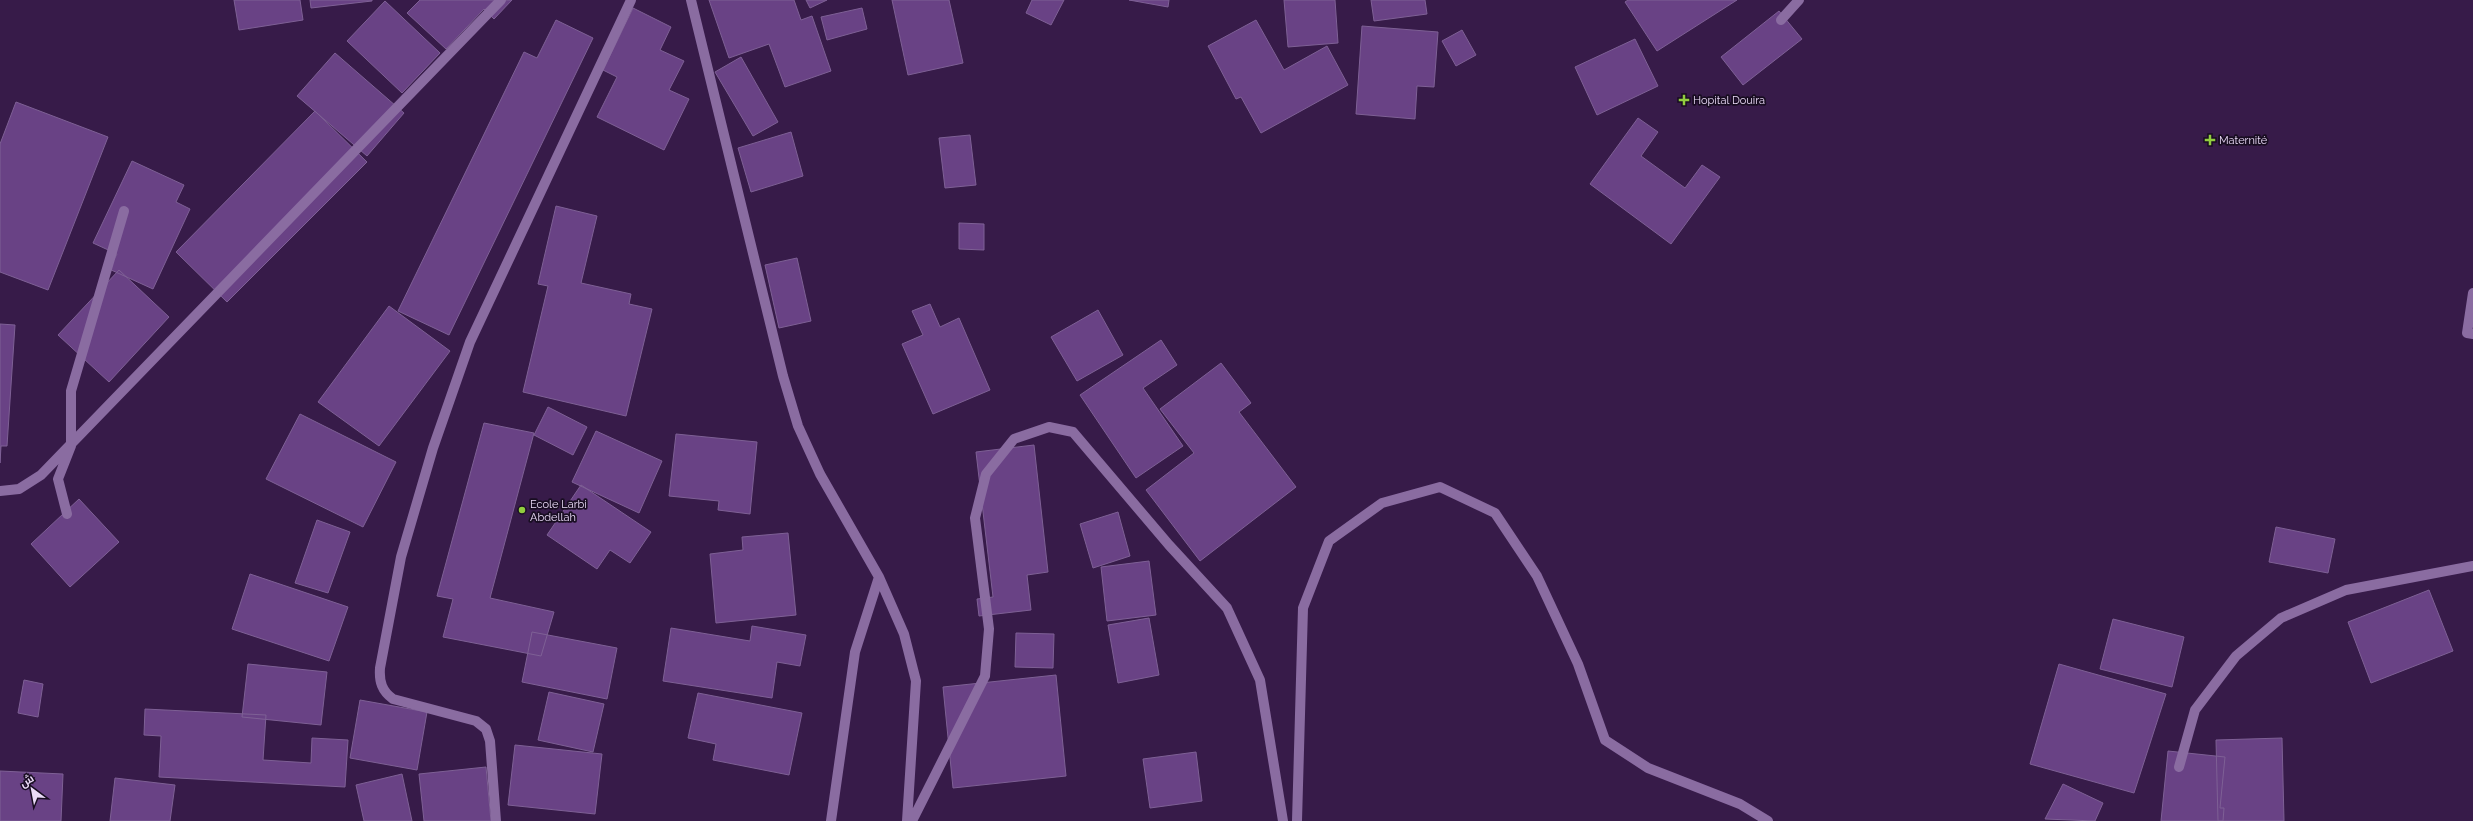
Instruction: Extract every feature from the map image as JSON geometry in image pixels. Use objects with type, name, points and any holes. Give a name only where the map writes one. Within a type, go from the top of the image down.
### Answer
[{"type":"street","points":[[0,492],[19,489],[41,475],[71,446],[500,0]]},
{"type":"street","points":[[496,821],[490,741],[486,729],[476,720],[393,699],[386,694],[381,686],[380,668],[401,558],[434,448],[470,342],[631,0]]},
{"type":"street","points":[[691,0],[783,376],[798,426],[820,474],[879,577],[904,634],[916,681],[907,821]]},
{"type":"street","points":[[1781,20],[1799,0]]},
{"type":"street","points":[[67,514],[58,479],[71,446],[71,391],[124,211]]},
{"type":"street","points":[[2473,293],[2467,333],[2473,334]]},
{"type":"street","points":[[912,821],[984,676],[989,629],[975,518],[986,474],[1014,439],[1048,427],[1074,432],[1169,544],[1227,608],[1260,680],[1282,821]]},
{"type":"street","points":[[1297,821],[1303,608],[1330,541],[1382,502],[1440,487],[1495,513],[1537,576],[1578,664],[1605,740],[1648,768],[1740,804],[1768,821]]},
{"type":"street","points":[[2179,767],[2195,710],[2236,656],[2281,618],[2346,590],[2473,566]]},
{"type":"street","points":[[831,821],[855,652],[879,577]]},
{"type":"building","points":[[234,0],[300,0],[303,20],[239,30]]},
{"type":"building","points":[[310,0],[372,0],[372,1],[311,8]]},
{"type":"building","points":[[420,0],[512,0],[494,19],[484,9],[446,49],[407,13]]},
{"type":"building","points":[[709,0],[794,0],[801,20],[812,16],[831,71],[785,87],[769,44],[729,58]]},
{"type":"building","points":[[806,0],[827,0],[810,8]]},
{"type":"building","points":[[892,0],[949,0],[963,63],[908,75]]},
{"type":"building","points":[[1032,0],[1064,0],[1051,25],[1026,13]]},
{"type":"building","points":[[1129,0],[1169,0],[1168,7]]},
{"type":"building","points":[[1284,0],[1335,0],[1338,43],[1288,47]]},
{"type":"building","points":[[1371,0],[1425,0],[1427,14],[1374,21]]},
{"type":"building","points":[[1628,0],[1737,0],[1657,51],[1625,2]]},
{"type":"building","points":[[385,1],[440,53],[402,93],[347,41]]},
{"type":"building","points":[[633,8],[671,27],[660,50],[684,61],[669,90],[689,99],[664,150],[597,117],[617,77],[603,70]]},
{"type":"building","points":[[862,8],[867,29],[827,40],[821,17]]},
{"type":"building","points":[[1779,11],[1802,39],[1743,85],[1721,57]]},
{"type":"building","points":[[556,20],[593,38],[449,335],[398,311],[524,52],[537,58]]},
{"type":"building","points":[[1256,20],[1284,70],[1327,46],[1348,85],[1261,133],[1241,97],[1236,99],[1208,46]]},
{"type":"building","points":[[1362,26],[1438,32],[1434,87],[1417,86],[1415,119],[1356,114]]},
{"type":"building","points":[[1462,30],[1476,55],[1456,66],[1442,41]]},
{"type":"building","points":[[1635,39],[1658,86],[1597,115],[1575,67]]},
{"type":"building","points":[[335,53],[404,113],[367,156],[297,96]]},
{"type":"building","points":[[741,57],[778,122],[753,136],[715,72]]},
{"type":"building","points":[[16,102],[108,137],[48,290],[0,272],[0,144]]},
{"type":"building","points":[[315,111],[367,162],[227,302],[176,252]]},
{"type":"building","points":[[1638,118],[1658,132],[1641,156],[1685,188],[1702,165],[1720,177],[1671,244],[1590,184]]},
{"type":"building","points":[[791,132],[803,176],[751,192],[738,148]]},
{"type":"building","points":[[970,135],[976,185],[945,188],[939,138]]},
{"type":"building","points":[[132,161],[184,185],[176,202],[190,209],[153,289],[109,269],[117,254],[93,243]]},
{"type":"building","points":[[556,206],[597,216],[581,283],[631,294],[629,304],[652,309],[626,416],[523,392],[548,286],[538,284]]},
{"type":"building","points":[[959,223],[984,224],[984,250],[959,249]]},
{"type":"building","points":[[797,258],[811,321],[779,328],[765,265]]},
{"type":"building","points":[[119,270],[169,317],[109,382],[58,335]]},
{"type":"building","points":[[930,304],[940,327],[959,318],[990,390],[933,414],[902,344],[923,335],[912,311]]},
{"type":"building","points":[[389,306],[450,351],[379,446],[318,402]]},
{"type":"building","points":[[1098,310],[1123,355],[1077,381],[1051,337]]},
{"type":"building","points":[[0,324],[15,325],[7,446],[1,446],[0,463]]},
{"type":"building","points":[[1161,340],[1177,365],[1143,388],[1183,446],[1136,478],[1080,395]]},
{"type":"building","points":[[1221,363],[1251,403],[1239,412],[1296,487],[1200,561],[1146,490],[1194,453],[1160,409]]},
{"type":"building","points":[[548,407],[587,427],[573,455],[534,435]]},
{"type":"building","points":[[300,414],[396,462],[363,527],[266,479]]},
{"type":"building","points":[[484,423],[534,433],[490,598],[554,612],[541,656],[443,637],[453,599],[437,596]]},
{"type":"building","points":[[596,431],[662,461],[639,513],[572,482]]},
{"type":"building","points":[[676,434],[757,442],[750,514],[718,510],[719,501],[669,496]]},
{"type":"building","points":[[1034,445],[1048,572],[1027,575],[1031,610],[979,616],[977,599],[993,597],[976,452]]},
{"type":"building","points":[[581,485],[651,532],[630,563],[610,550],[597,569],[547,535]]},
{"type":"building","points":[[79,499],[119,542],[70,587],[31,544]]},
{"type":"building","points":[[1118,512],[1130,556],[1093,568],[1080,524]]},
{"type":"building","points":[[317,520],[350,532],[328,593],[295,583]]},
{"type":"building","points":[[2276,527],[2335,539],[2328,573],[2269,562]]},
{"type":"building","points":[[788,533],[796,615],[716,623],[710,554],[743,550],[742,537]]},
{"type":"building","points":[[1149,561],[1156,615],[1107,621],[1101,567]]},
{"type":"building","points":[[250,574],[348,607],[329,661],[232,629]]},
{"type":"building","points":[[2429,590],[2453,651],[2371,683],[2348,622]]},
{"type":"building","points":[[1149,618],[1159,675],[1118,683],[1108,625]]},
{"type":"building","points":[[2113,619],[2184,637],[2172,687],[2100,669]]},
{"type":"building","points":[[752,626],[806,635],[800,666],[777,662],[772,698],[663,681],[671,628],[750,641]]},
{"type":"building","points":[[532,632],[617,648],[607,699],[522,682]]},
{"type":"building","points":[[1016,633],[1054,634],[1053,668],[1015,667]]},
{"type":"building","points":[[248,664],[327,672],[321,725],[242,717]]},
{"type":"building","points":[[2059,664],[2166,694],[2134,793],[2030,764]]},
{"type":"building","points":[[1056,675],[1066,776],[953,788],[943,687]]},
{"type":"building","points":[[24,680],[43,684],[38,717],[18,713]]},
{"type":"building","points":[[549,692],[604,704],[593,752],[538,740]]},
{"type":"building","points":[[698,693],[802,713],[789,775],[713,760],[716,744],[688,738]]},
{"type":"building","points":[[360,700],[427,712],[417,770],[350,758]]},
{"type":"building","points":[[145,709],[266,715],[263,760],[311,763],[312,738],[348,740],[345,787],[159,777],[161,736],[144,735]]},
{"type":"building","points":[[2282,738],[2284,821],[2218,821],[2216,740]]},
{"type":"building","points":[[515,745],[602,754],[595,814],[508,805]]},
{"type":"building","points":[[2168,751],[2225,757],[2220,808],[2224,808],[2223,821],[2161,821]]},
{"type":"building","points":[[1196,752],[1202,801],[1150,808],[1143,759]]},
{"type":"building","points":[[486,767],[491,821],[424,821],[419,774]]},
{"type":"building","points":[[0,771],[63,774],[61,821],[0,821]]},
{"type":"building","points":[[402,774],[412,821],[364,821],[356,785]]},
{"type":"building","points":[[115,778],[175,785],[170,821],[110,821]]},
{"type":"building","points":[[2063,784],[2103,803],[2095,821],[2045,819]]},
{"type":"place","name":"Hopital Douira","points":[[1684,100]]},
{"type":"place","name":"Maternité","points":[[2210,140]]},
{"type":"place","name":"Ecole Larbi Abdellah","points":[[522,510]]}]
